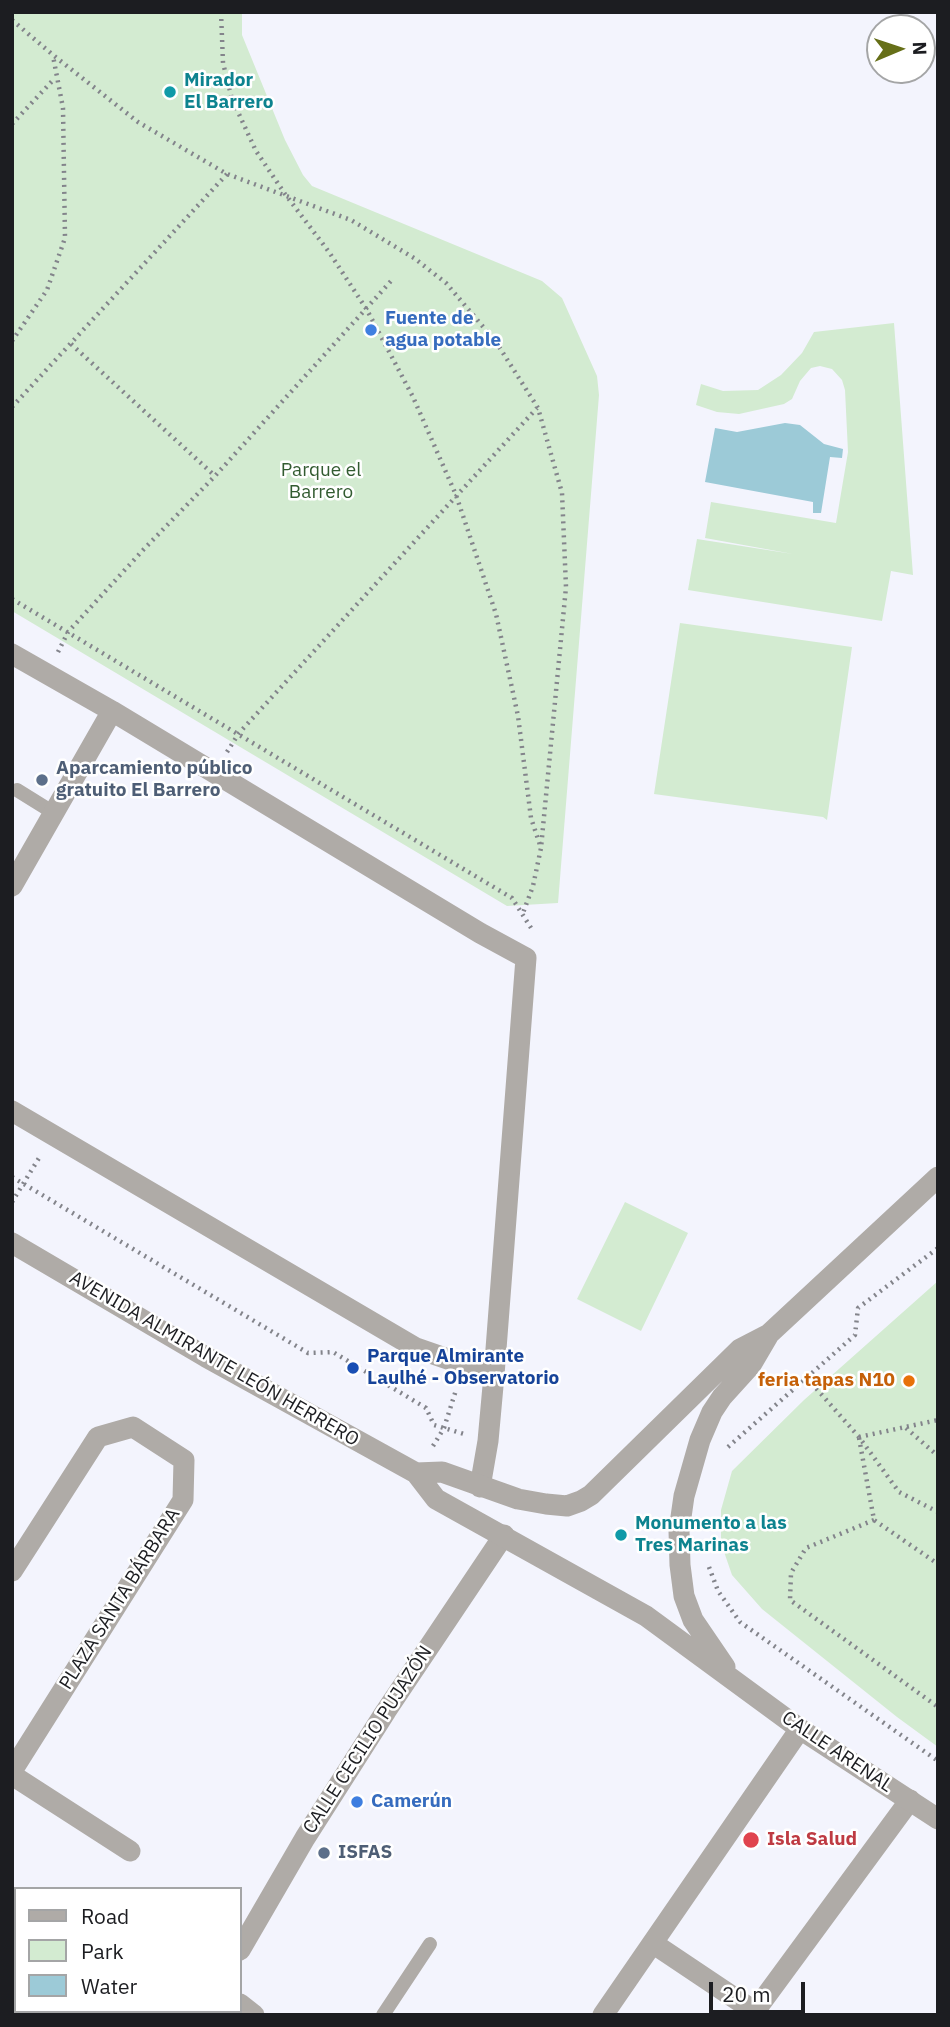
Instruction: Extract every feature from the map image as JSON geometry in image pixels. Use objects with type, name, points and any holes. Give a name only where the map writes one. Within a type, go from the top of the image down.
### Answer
[{"type":"street","points":[[12,654],[526,958],[494,1375],[488,1441],[480,1487]]},
{"type":"street","points":[[12,886],[112,711]]},
{"type":"street","points":[[12,1111],[416,1349],[494,1375]]},
{"type":"street","points":[[737,1683],[693,1620],[682,1586],[680,1531],[684,1496],[700,1440],[712,1412],[751,1365],[769,1334],[938,1177]]},
{"type":"street","name":"AVENIDA ALMIRANTE LEÓN HERRERO","points":[[12,1243],[206,1357],[416,1473],[436,1499],[646,1616],[737,1683]]},
{"type":"street","name":"AVENIDA ALMIRANTE LEÓN HERRERO","points":[[416,1473],[442,1472],[518,1499],[546,1504],[567,1506],[580,1501],[591,1495],[740,1349],[769,1334]]},
{"type":"street","name":"PLAZA SANTA BÁRBARA","points":[[12,1571],[98,1437],[133,1427],[184,1460],[183,1500],[12,1773]]},
{"type":"street","name":"CALLE CECILIO PUJAZÓN","points":[[242,1947],[305,1838],[371,1734],[504,1535]]},
{"type":"street","name":"CALLE ARENAL","points":[[737,1683],[800,1729],[938,1819]]},
{"type":"street","points":[[603,2015],[800,1729]]},
{"type":"street","points":[[12,1773],[130,1851]]},
{"type":"street","points":[[654,1944],[755,2013],[910,1800]]},
{"type":"lane","points":[[14,788],[54,813]]},
{"type":"lane","points":[[383,2015],[430,1944]]},
{"type":"path","points":[[221,12],[223,63],[232,99],[256,151],[367,310],[413,397],[456,495],[496,614],[518,716],[531,818],[541,848]]},
{"type":"path","points":[[12,20],[138,122],[227,174],[351,220],[414,258],[446,283],[496,342],[538,408],[562,493],[566,587],[541,848],[533,886],[523,913]]},
{"type":"path","points":[[12,341],[47,290],[65,238],[64,108],[52,55]]},
{"type":"path","points":[[12,124],[56,77]]},
{"type":"path","points":[[12,407],[227,174]]},
{"type":"path","points":[[46,674],[68,632],[215,476],[391,281]]},
{"type":"path","points":[[71,344],[215,476]]},
{"type":"path","points":[[214,774],[239,733],[538,408]]},
{"type":"path","points":[[12,598],[512,898],[533,930],[532,946],[526,958]]},
{"type":"path","points":[[12,1202],[53,1135]]},
{"type":"path","points":[[12,1177],[308,1353],[332,1352],[426,1408],[434,1425],[488,1441]]},
{"type":"path","points":[[721,1455],[855,1335],[858,1308],[938,1248]]},
{"type":"path","points":[[416,1473],[444,1428],[463,1364]]},
{"type":"path","points":[[807,1378],[859,1437],[900,1492],[938,1512]]},
{"type":"path","points":[[859,1437],[938,1420]]},
{"type":"path","points":[[906,1428],[938,1456]]},
{"type":"path","points":[[859,1437],[874,1520],[938,1564]]},
{"type":"path","points":[[874,1520],[806,1548],[791,1573],[790,1600],[938,1707]]},
{"type":"path","points":[[709,1566],[718,1591],[740,1622],[938,1761]]},
{"type":"green space","name":"Parque el Barrero","points":[[12,12],[242,12],[242,35],[285,140],[303,175],[312,186],[542,281],[562,298],[597,376],[599,395],[558,903],[507,906],[12,611]]},
{"type":"green space","points":[[894,323],[913,575],[891,571],[882,621],[688,590],[697,539],[793,554],[705,538],[711,502],[836,523],[848,452],[845,390],[842,380],[832,369],[820,366],[811,368],[800,381],[792,399],[784,404],[739,414],[717,412],[696,405],[701,384],[723,391],[758,390],[781,375],[802,353],[814,332]]},
{"type":"green space","points":[[680,623],[852,647],[827,820],[823,817],[654,794]]},
{"type":"green space","points":[[625,1202],[688,1233],[641,1331],[577,1299]]},
{"type":"green space","points":[[938,1281],[938,1747],[762,1609],[732,1575],[721,1543],[721,1510],[732,1471],[804,1400]]},
{"type":"water","points":[[785,423],[800,425],[824,444],[843,449],[842,458],[830,457],[821,513],[813,513],[813,502],[705,482],[715,428],[737,432]]},
{"type":"place","name":"Mirador El Barrero","points":[[170,92]]},
{"type":"place","name":"Fuente de agua potable","points":[[371,330]]},
{"type":"place","name":"Aparcamiento público gratuito El Barrero","points":[[42,780]]},
{"type":"place","name":"Parque Almirante Laulhé - Observatorio","points":[[353,1368]]},
{"type":"place","name":"feria tapas N10","points":[[909,1381]]},
{"type":"place","name":"Monumento a las Tres Marinas","points":[[621,1535]]},
{"type":"place","name":"Camerún","points":[[357,1802]]},
{"type":"place","name":"Isla Salud","points":[[751,1840]]},
{"type":"place","name":"ISFAS","points":[[324,1853]]}]
